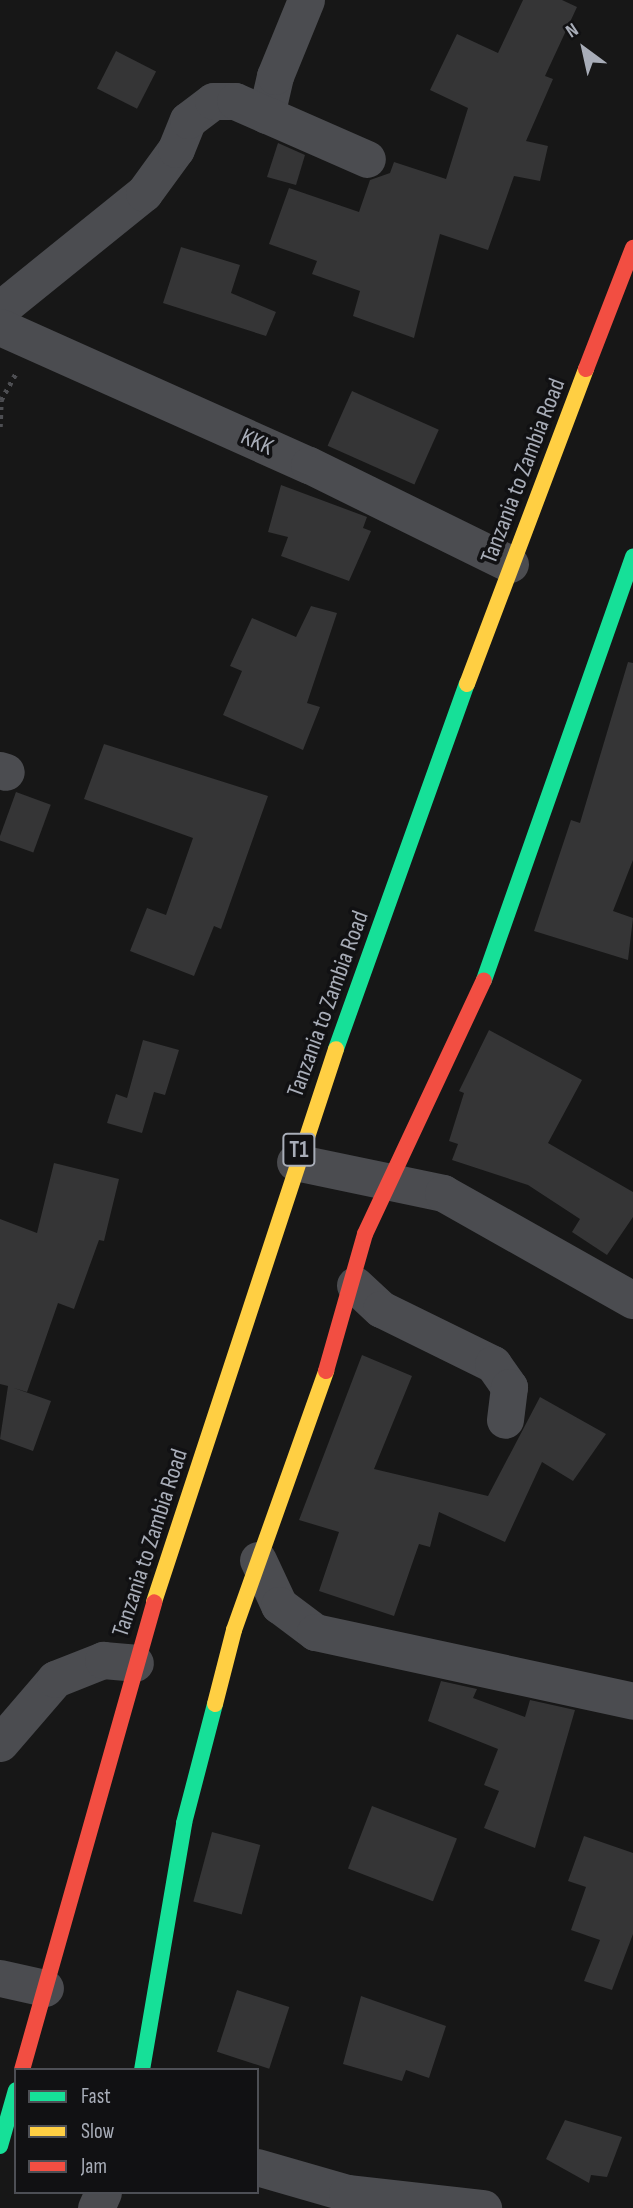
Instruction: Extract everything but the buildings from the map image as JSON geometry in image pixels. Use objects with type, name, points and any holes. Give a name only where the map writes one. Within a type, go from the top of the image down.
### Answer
[{"type":"main road","name":"Tanzania to Zambia Road","points":[[23,2068],[135,1662],[295,1162],[510,564],[633,248]]},
{"type":"main road","points":[[142,2068],[191,1793],[258,1560],[306,1439],[355,1285],[365,1234],[471,1017],[633,556]]},
{"type":"main road","points":[[0,2147],[14,2097]]},
{"type":"street","points":[[266,115],[306,0]]},
{"type":"street","points":[[0,309],[144,193],[198,109],[222,99],[367,159]]},
{"type":"street","name":"KKK","points":[[0,327],[57,351],[510,564]]},
{"type":"street","points":[[295,1162],[392,1179],[443,1193],[633,1300]]},
{"type":"street","points":[[355,1285],[380,1309],[493,1364],[509,1387],[505,1420]]},
{"type":"street","points":[[258,1560],[279,1605],[315,1632],[633,1701]]},
{"type":"street","points":[[0,1743],[55,1679],[103,1660],[135,1662]]},
{"type":"street","points":[[0,1978],[45,1987]]},
{"type":"street","points":[[259,2168],[347,2193],[483,2208]]},
{"type":"path","points":[[0,427],[8,383],[57,351]]},
{"type":"traffic: fast","points":[[484,980],[633,556]]},
{"type":"traffic: fast","points":[[336,1049],[467,684]]},
{"type":"traffic: fast","points":[[142,2068],[184,1823],[215,1704]]},
{"type":"traffic: fast","points":[[0,2146],[14,2097]]},
{"type":"traffic: slow","points":[[467,684],[586,369]]},
{"type":"traffic: slow","points":[[154,1602],[336,1049]]},
{"type":"traffic: slow","points":[[215,1704],[234,1630],[326,1371]]},
{"type":"traffic: jam","points":[[586,369],[633,248]]},
{"type":"traffic: jam","points":[[326,1371],[365,1234],[484,980]]},
{"type":"traffic: jam","points":[[23,2068],[154,1602]]}]
